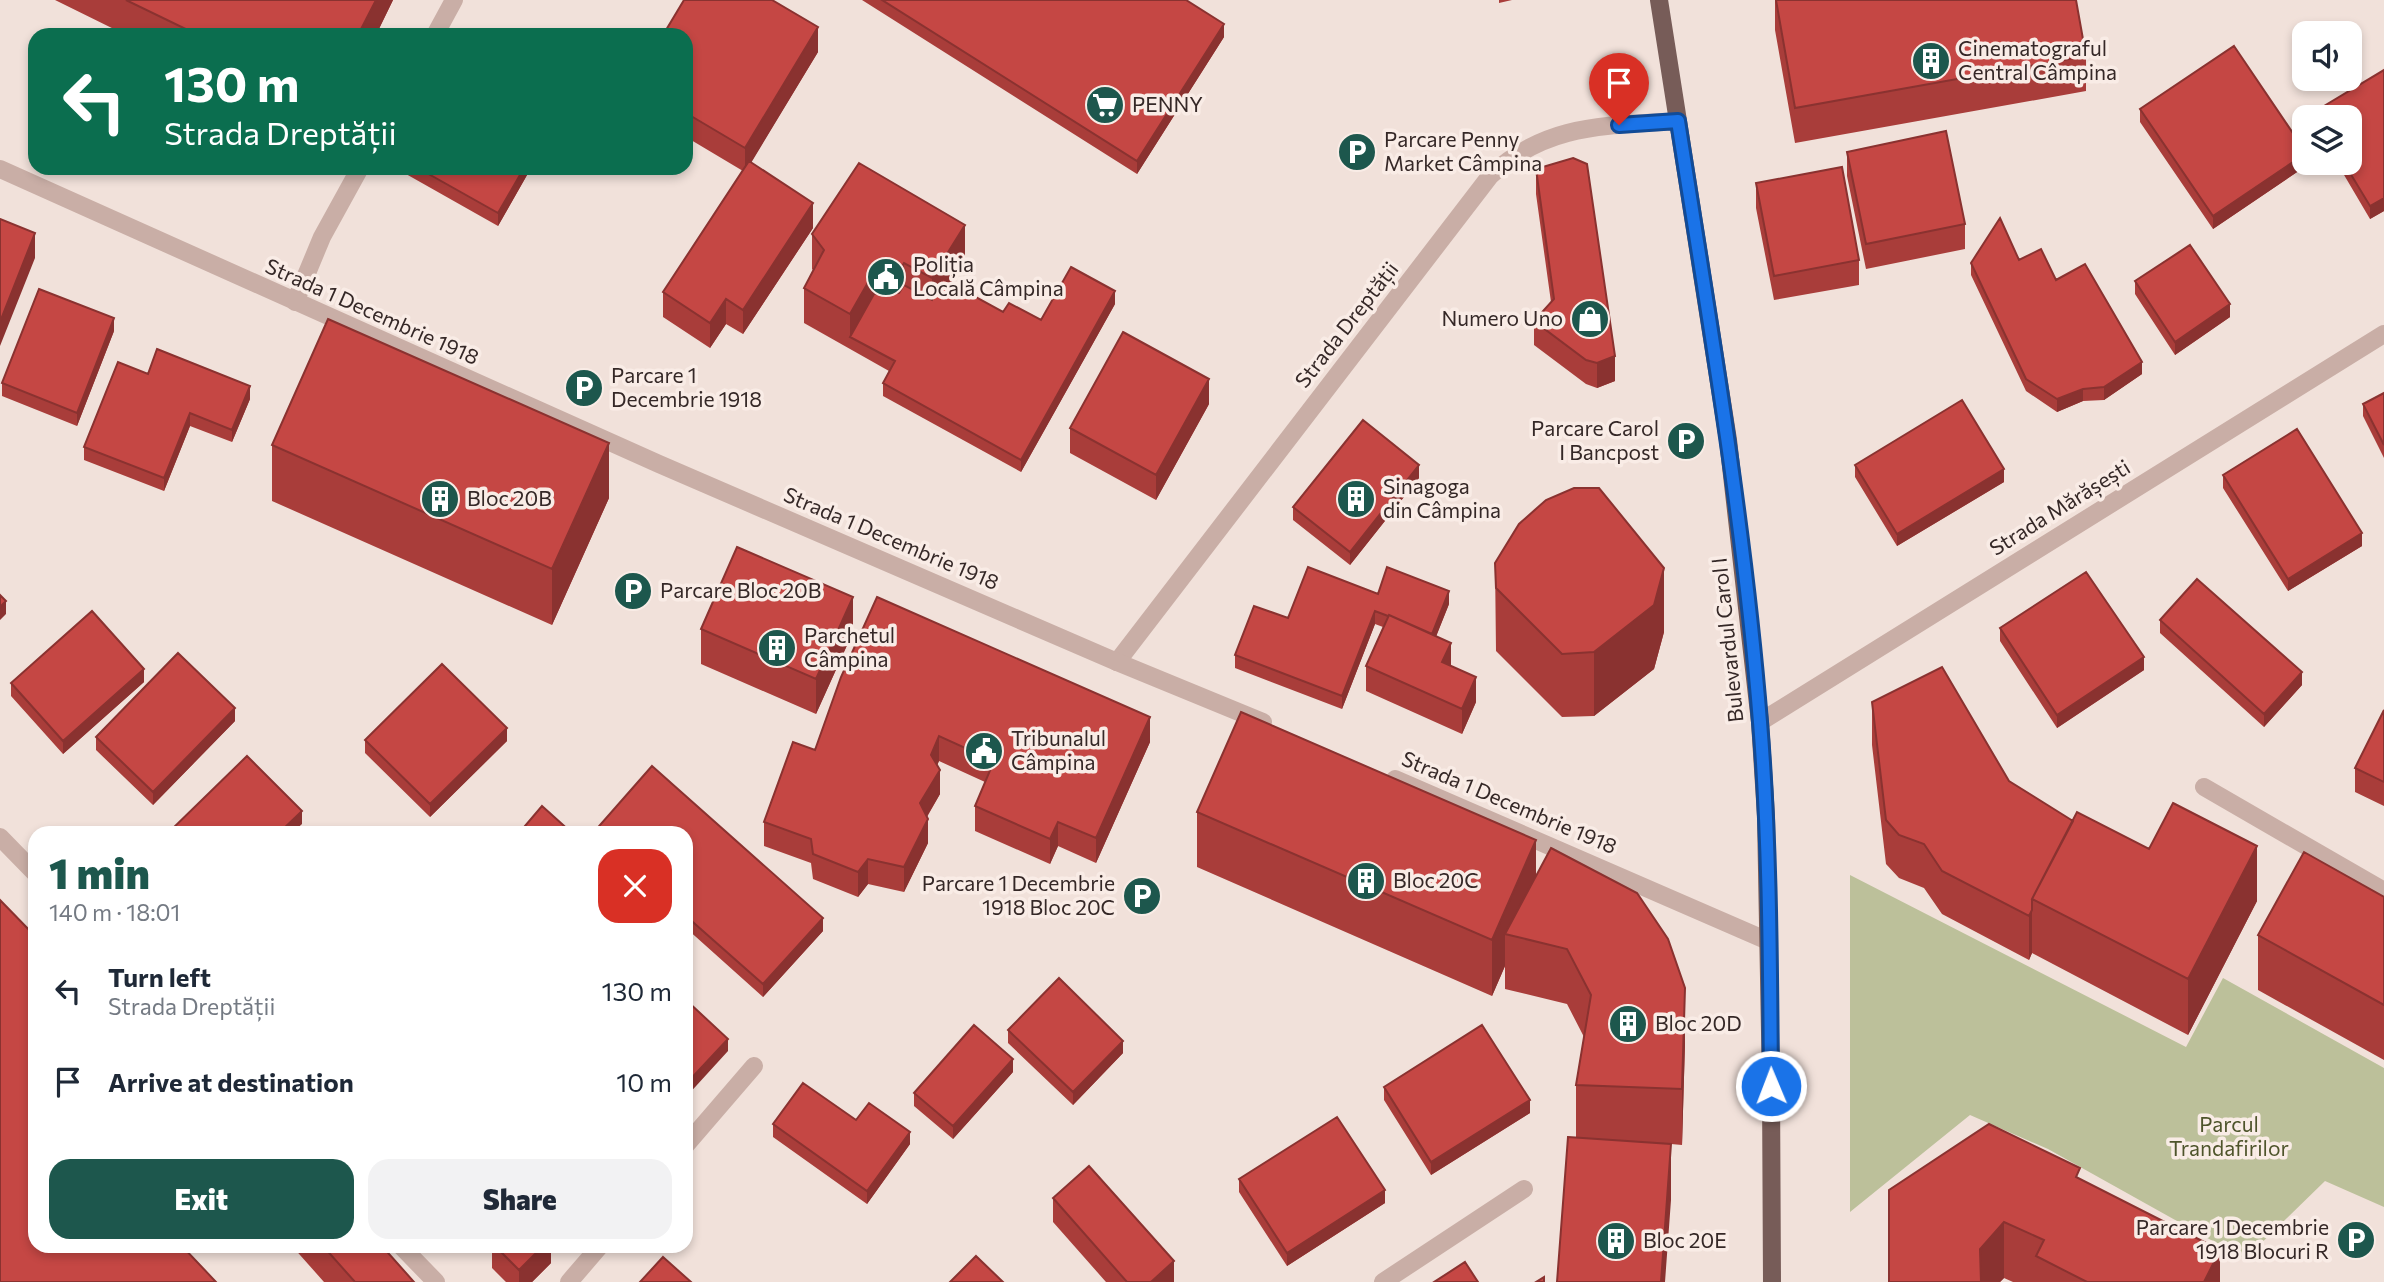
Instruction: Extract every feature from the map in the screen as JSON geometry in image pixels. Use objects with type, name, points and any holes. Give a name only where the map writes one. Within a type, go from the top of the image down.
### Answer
[{"type":"main road","name":"Bulevardul Carol I","points":[[1659,0],[1728,440],[1760,722],[1766,816],[1772,1282]]},
{"type":"street","points":[[439,28],[454,0]]},
{"type":"street","name":"Strada Dreptății","points":[[1117,662],[1490,176],[1523,149],[1568,131],[1678,121]]},
{"type":"street","name":"Strada 1 Decembrie 1918","points":[[0,169],[671,470],[1117,662],[1276,727]]},
{"type":"street","points":[[295,302],[322,237],[356,175]]},
{"type":"street","name":"Strada Mărășești","points":[[1760,722],[2384,334]]},
{"type":"street","name":"Strada 1 Decembrie 1918","points":[[1378,771],[1768,941]]},
{"type":"street","points":[[2204,787],[2384,891]]},
{"type":"street","points":[[0,837],[28,866]]},
{"type":"street","points":[[693,1137],[754,1066]]},
{"type":"street","points":[[1383,1282],[1524,1189]]},
{"type":"street","points":[[408,1253],[436,1282]]},
{"type":"street","points":[[569,1282],[594,1253]]},
{"type":"green space","name":"Parcul Trandafirilor","points":[[1850,875],[2186,1047],[2223,978],[2384,1068],[2384,1207],[2325,1181],[2245,1259],[2048,1149],[1970,1115],[1850,1212]]},
{"type":"building","points":[[126,0],[376,0],[362,28],[184,28]]},
{"type":"building","points":[[684,0],[772,0],[818,27],[745,148],[693,117],[693,28],[667,28]]},
{"type":"building","name":"PENNY","points":[[882,0],[1186,0],[1224,24],[1137,161]]},
{"type":"building","name":"Cinematograful Central Câmpina","points":[[1776,0],[2076,0],[2086,56],[1795,108]]},
{"type":"building","points":[[2234,46],[2292,132],[2292,163],[2213,216],[2140,109]]},
{"type":"building","points":[[2384,70],[2384,198],[2370,206],[2351,175],[2362,175],[2362,105],[2326,105],[2349,91],[2362,91],[2362,83]]},
{"type":"building","points":[[1946,131],[1965,224],[1866,244],[1847,152]]},
{"type":"building","points":[[1573,158],[1587,164],[1615,356],[1597,363],[1586,360],[1534,321],[1554,299],[1536,169]]},
{"type":"building","points":[[749,161],[813,203],[743,310],[726,299],[710,323],[663,292]]},
{"type":"building","points":[[859,163],[965,225],[932,278],[904,263],[899,271],[874,272],[850,314],[804,288],[824,250],[812,234]]},
{"type":"building","points":[[1842,167],[1859,260],[1774,276],[1756,183]]},
{"type":"building","points":[[430,175],[520,175],[498,213]]},
{"type":"building","points":[[2000,218],[2019,260],[2041,249],[2056,280],[2085,264],[2142,362],[2104,387],[2083,389],[2057,399],[2026,379],[1971,263]]},
{"type":"building","points":[[0,219],[35,233],[0,322]]},
{"type":"building","points":[[2190,245],[2230,304],[2175,342],[2135,281]]},
{"type":"building","points":[[1071,267],[1115,291],[1021,460],[883,383],[895,361],[850,337],[874,294],[899,293],[904,285],[932,300],[943,279],[1003,312],[1009,303],[1041,320]]},
{"type":"building","points":[[39,289],[114,318],[77,413],[2,383]]},
{"type":"building","points":[[328,319],[609,443],[552,569],[272,445]]},
{"type":"building","points":[[1123,332],[1209,379],[1156,475],[1070,428]]},
{"type":"building","points":[[157,349],[250,386],[232,430],[190,413],[164,478],[84,447],[118,362],[148,374]]},
{"type":"building","points":[[2384,393],[2384,445],[2363,404]]},
{"type":"building","points":[[1962,400],[2004,469],[1897,534],[1855,465]]},
{"type":"building","name":"Sinagoga din Câmpina","points":[[1363,420],[1419,465],[1350,552],[1293,507]]},
{"type":"building","points":[[2297,429],[2362,533],[2288,579],[2223,475]]},
{"type":"building","points":[[1574,488],[1599,488],[1664,568],[1654,605],[1594,652],[1562,654],[1496,588],[1495,563],[1519,524],[1546,500]]},
{"type":"building","points":[[737,547],[853,597],[816,679],[701,629]]},
{"type":"building","points":[[1308,567],[1378,594],[1387,567],[1449,591],[1432,634],[1375,611],[1342,696],[1235,655],[1254,606],[1288,618]]},
{"type":"building","points":[[2086,572],[2144,657],[2057,715],[2000,628]]},
{"type":"building","points":[[2197,579],[2302,672],[2264,714],[2160,620]]},
{"type":"building","points":[[0,595],[6,601],[0,607]]},
{"type":"building","name":"Tribunalul Câmpina","points":[[877,597],[1150,717],[1096,838],[1058,822],[1050,839],[975,806],[994,761],[939,736],[931,755],[940,770],[920,803],[928,819],[904,867],[868,859],[858,872],[813,854],[811,839],[764,822],[793,742],[815,750],[841,677]]},
{"type":"building","points":[[92,611],[144,669],[63,741],[11,683]]},
{"type":"building","points":[[1389,615],[1451,643],[1442,662],[1476,677],[1462,709],[1366,666]]},
{"type":"building","points":[[178,653],[235,708],[153,792],[96,737]]},
{"type":"building","points":[[442,664],[507,728],[430,804],[365,740]]},
{"type":"building","points":[[1942,667],[2009,781],[2073,821],[2032,899],[2029,916],[1942,871],[1924,844],[1899,835],[1886,820],[1872,702]]},
{"type":"building","points":[[2384,710],[2384,782],[2355,768]]},
{"type":"building","points":[[1241,712],[1536,840],[1492,940],[1197,812]]},
{"type":"building","points":[[247,756],[302,811],[286,826],[175,826]]},
{"type":"building","points":[[652,766],[823,918],[763,984],[693,922],[693,826],[599,826]]},
{"type":"building","points":[[2173,803],[2257,846],[2188,979],[2032,899],[2077,812],[2149,849]]},
{"type":"building","points":[[542,806],[564,826],[525,826]]},
{"type":"building","points":[[1551,848],[1637,893],[1668,939],[1685,988],[1682,1089],[1576,1085],[1591,995],[1567,949],[1505,934]]},
{"type":"building","points":[[2304,852],[2384,897],[2384,1005],[2258,935]]},
{"type":"building","points":[[0,900],[28,929],[28,1253],[189,1253],[216,1282],[0,1282]]},
{"type":"building","points":[[1059,978],[1123,1041],[1073,1092],[1008,1030]]},
{"type":"building","points":[[693,1006],[728,1039],[693,1076]]},
{"type":"building","points":[[974,1025],[1013,1059],[953,1126],[914,1093]]},
{"type":"building","points":[[1482,1025],[1530,1100],[1431,1162],[1384,1087]]},
{"type":"building","points":[[803,1083],[856,1120],[869,1103],[910,1132],[867,1191],[773,1124]]},
{"type":"building","points":[[1337,1117],[1385,1190],[1287,1253],[1239,1179]]},
{"type":"building","points":[[1989,1124],[2080,1168],[2076,1177],[2220,1250],[2204,1282],[2087,1282],[2036,1256],[2044,1240],[2004,1222],[1980,1249],[1981,1282],[1889,1282],[1889,1190]]},
{"type":"building","points":[[1568,1137],[1671,1144],[1661,1282],[1557,1282]]},
{"type":"building","points":[[1089,1166],[1174,1261],[1151,1282],[1127,1282],[1053,1198]]},
{"type":"building","points":[[329,1253],[388,1253],[414,1282],[355,1282]]},
{"type":"building","points":[[502,1253],[536,1253],[519,1270]]},
{"type":"building","points":[[976,1256],[1003,1282],[950,1282]]},
{"type":"building","points":[[663,1257],[691,1282],[640,1282]]},
{"type":"building","points":[[1465,1262],[1478,1282],[1434,1282]]},
{"type":"place","name":"Cinematograful Central Câmpina","points":[[1931,61]]},
{"type":"place","name":"PENNY","points":[[1105,105]]},
{"type":"place","name":"Parcare Penny Market Câmpina","points":[[1357,152]]},
{"type":"place","name":"Poliția Locală Câmpina","points":[[886,277]]},
{"type":"place","name":"Numero Uno","points":[[1590,319]]},
{"type":"place","name":"Parcare 1 Decembrie 1918","points":[[584,388]]},
{"type":"place","name":"Parcare Carol I Bancpost","points":[[1686,441]]},
{"type":"place","name":"Bloc 20B","points":[[440,499]]},
{"type":"place","name":"Sinagoga din Câmpina","points":[[1356,499]]},
{"type":"place","name":"Parcare Bloc 20B","points":[[633,591]]},
{"type":"place","name":"Parchetul Câmpina","points":[[777,648]]},
{"type":"place","name":"Tribunalul Câmpina","points":[[984,751]]},
{"type":"place","name":"Bloc 20C","points":[[1366,881]]},
{"type":"place","name":"Parcare 1 Decembrie 1918 Bloc 20C","points":[[1142,896]]},
{"type":"place","name":"Bloc 20D","points":[[1628,1024]]},
{"type":"place","name":"Parcare 1 Decembrie 1918 Blocuri R","points":[[2356,1240]]},
{"type":"place","name":"Bloc 20E","points":[[1616,1241]]},
{"type":"route","points":[[1619,125],[1678,121],[1728,440],[1760,722],[1766,816],[1771,1086]]}]
